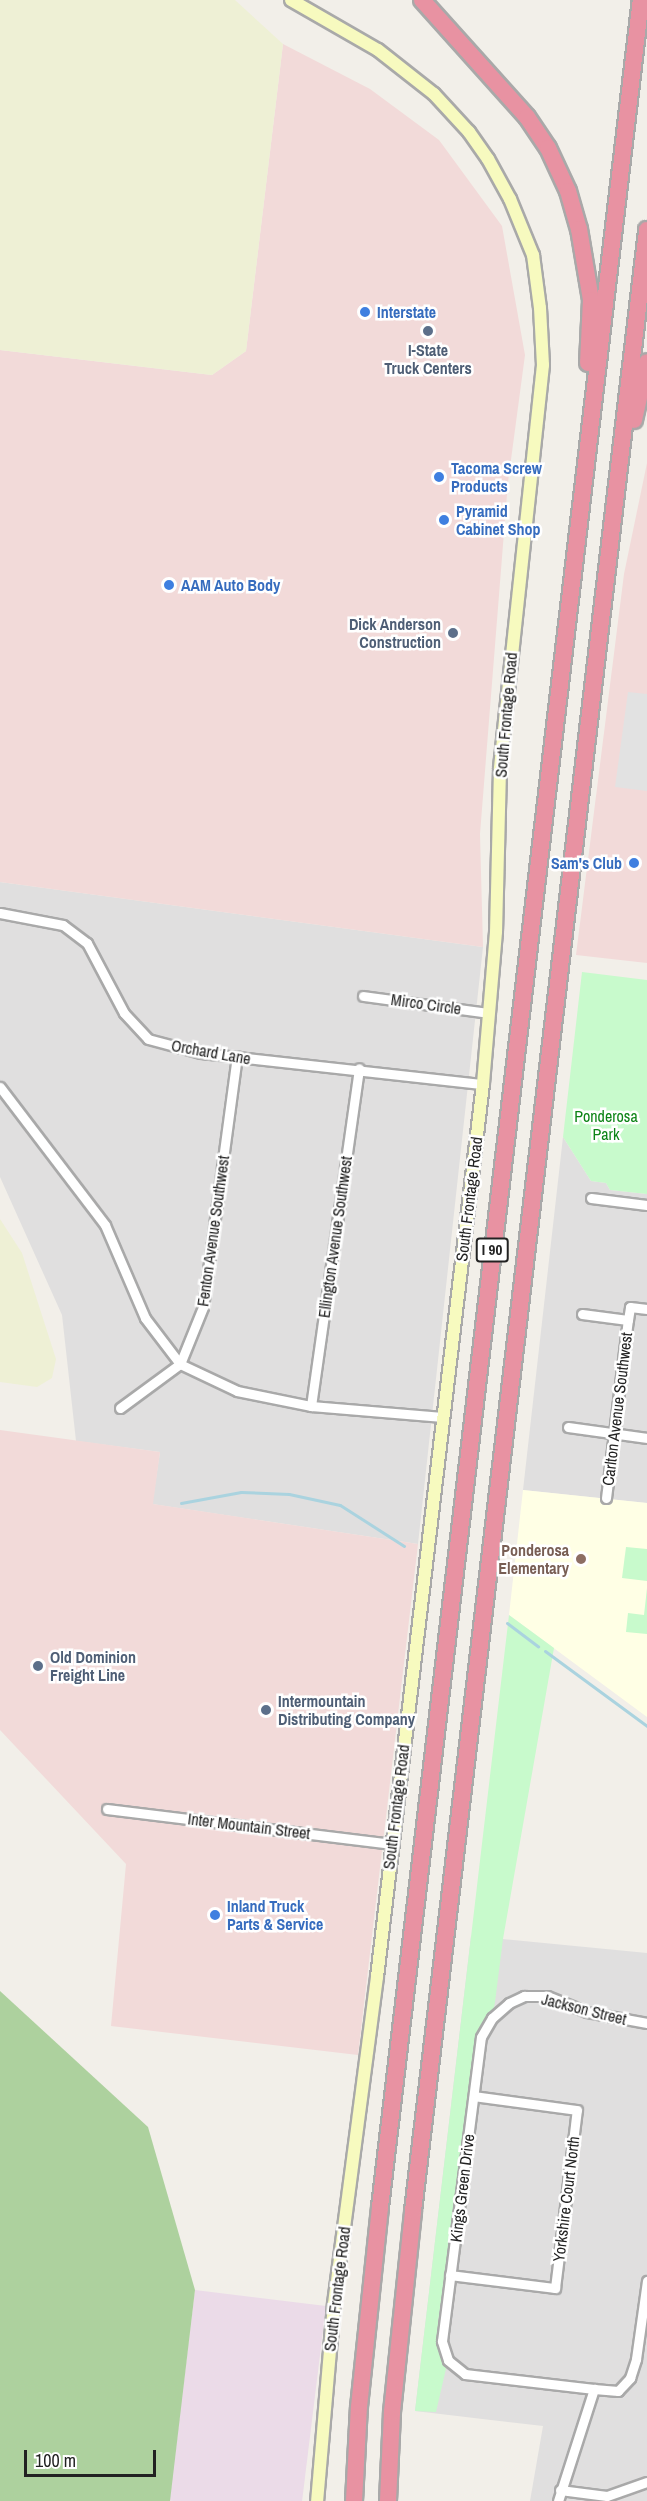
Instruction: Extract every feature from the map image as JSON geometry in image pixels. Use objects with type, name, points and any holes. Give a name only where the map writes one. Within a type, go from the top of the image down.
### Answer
[{"type":"highway","points":[[422,0],[527,117],[548,148],[568,191],[579,229],[591,300],[583,495]]},
{"type":"highway","name":"I 90","points":[[354,2501],[359,2407],[387,2148],[641,0]]},
{"type":"highway","name":"I 90","points":[[388,2501],[392,2412],[413,2211],[647,230]]},
{"type":"highway","points":[[615,506],[647,362]]},
{"type":"main road","name":"South Frontage Road","points":[[291,0],[323,21],[378,50],[434,94],[469,132],[488,159],[510,199],[533,255],[540,308],[543,365],[501,758],[496,932],[483,1084],[392,1844],[334,2304],[317,2501]]},
{"type":"street","name":"Orchard Lane","points":[[0,913],[63,925],[87,943],[124,1013],[148,1039],[201,1053],[359,1068],[483,1084]]},
{"type":"street","name":"Mirco Circle","points":[[363,996],[489,1013]]},
{"type":"street","name":"Fenton Avenue Southwest","points":[[180,1364],[203,1307],[237,1056]]},
{"type":"street","name":"Ellington Avenue Southwest","points":[[311,1406],[359,1068]]},
{"type":"street","points":[[0,1087],[105,1225],[145,1318],[180,1364],[237,1391],[311,1406],[443,1417]]},
{"type":"street","points":[[591,1198],[647,1205]]},
{"type":"street","points":[[582,1314],[628,1320],[630,1306],[647,1309]]},
{"type":"street","name":"Carlton Avenue Southwest","points":[[606,1498],[628,1320]]},
{"type":"street","points":[[120,1408],[180,1364]]},
{"type":"street","points":[[568,1427],[647,1438]]},
{"type":"street","name":"Inter Mountain Street","points":[[107,1809],[392,1844]]},
{"type":"street","name":"Jackson Street","points":[[492,2018],[509,2003],[524,1996],[547,1996],[586,2012],[647,2023]]},
{"type":"street","name":"Kings Green Drive","points":[[492,2018],[481,2037],[442,2341],[448,2360],[465,2374],[594,2389]]},
{"type":"street","name":"Yorkshire Court North","points":[[450,2275],[555,2288],[577,2110],[474,2097]]},
{"type":"street","points":[[558,2501],[594,2389],[618,2391],[630,2378],[636,2359],[647,2281]]},
{"type":"street","points":[[560,2490],[607,2496],[647,2482]]},
{"type":"shaded area","points":[[0,0],[235,0],[283,44],[246,351],[212,375],[0,350]]},
{"type":"shaded area","points":[[283,44],[370,89],[439,140],[502,226],[525,355],[508,482],[480,834],[483,947],[0,882],[0,350],[212,375],[246,351]]},
{"type":"shaded area","points":[[647,463],[647,963],[576,955],[624,574]]},
{"type":"shaded area","points":[[628,692],[647,694],[647,791],[615,787]]},
{"type":"shaded area","points":[[0,882],[483,947],[418,1544],[152,1504],[160,1452],[76,1441],[62,1315],[0,1177]]},
{"type":"shaded area","points":[[563,1137],[591,1181],[606,1183],[610,1190],[647,1194],[647,1503],[523,1490]]},
{"type":"shaded area","points":[[0,1219],[22,1253],[56,1359],[52,1378],[37,1387],[0,1382]]},
{"type":"shaded area","points":[[0,1430],[160,1452],[153,1504],[418,1544],[358,2055],[111,2026],[126,1864],[0,1730]]},
{"type":"shaded area","name":"Ponderosa Elementary","points":[[523,1490],[647,1503],[647,1717],[509,1615]]},
{"type":"shaded area","points":[[471,1936],[647,1953],[647,2501],[530,2501],[543,2426],[415,2411]]},
{"type":"shaded area","points":[[195,2290],[326,2306],[302,2501],[169,2500]]},
{"type":"green space","name":"Ponderosa Park","points":[[582,972],[647,980],[647,1194],[610,1190],[606,1183],[591,1181],[563,1137]]},
{"type":"green space","points":[[626,1547],[647,1549],[647,1581],[622,1578]]},
{"type":"green space","points":[[647,1588],[647,1634],[626,1632],[628,1613],[644,1615]]},
{"type":"green space","points":[[509,1615],[554,1648],[503,1939],[495,2002],[492,2018],[481,2038],[438,2322],[448,2360],[436,2412],[415,2411]]},
{"type":"green space","points":[[0,1991],[148,2127],[195,2290],[170,2501],[0,2501]]},
{"type":"waterway","points":[[181,1503],[241,1492],[289,1494],[340,1505],[404,1546]]},
{"type":"waterway","points":[[507,1623],[538,1646]]},
{"type":"waterway","points":[[545,1651],[647,1726]]},
{"type":"place","name":"Interstate","points":[[365,312]]},
{"type":"place","name":"I-State Truck Centers","points":[[428,331]]},
{"type":"place","name":"Tacoma Screw Products","points":[[439,477]]},
{"type":"place","name":"Pyramid Cabinet Shop","points":[[444,520]]},
{"type":"place","name":"AAM Auto Body","points":[[169,585]]},
{"type":"place","name":"Dick Anderson Construction","points":[[453,633]]},
{"type":"place","name":"Sam's Club","points":[[634,863]]},
{"type":"place","name":"Ponderosa Elementary","points":[[581,1559]]},
{"type":"place","name":"Old Dominion Freight Line","points":[[38,1666]]},
{"type":"place","name":"Intermountain Distributing Company","points":[[266,1710]]},
{"type":"place","name":"Inland Truck Parts & Service","points":[[215,1915]]}]
